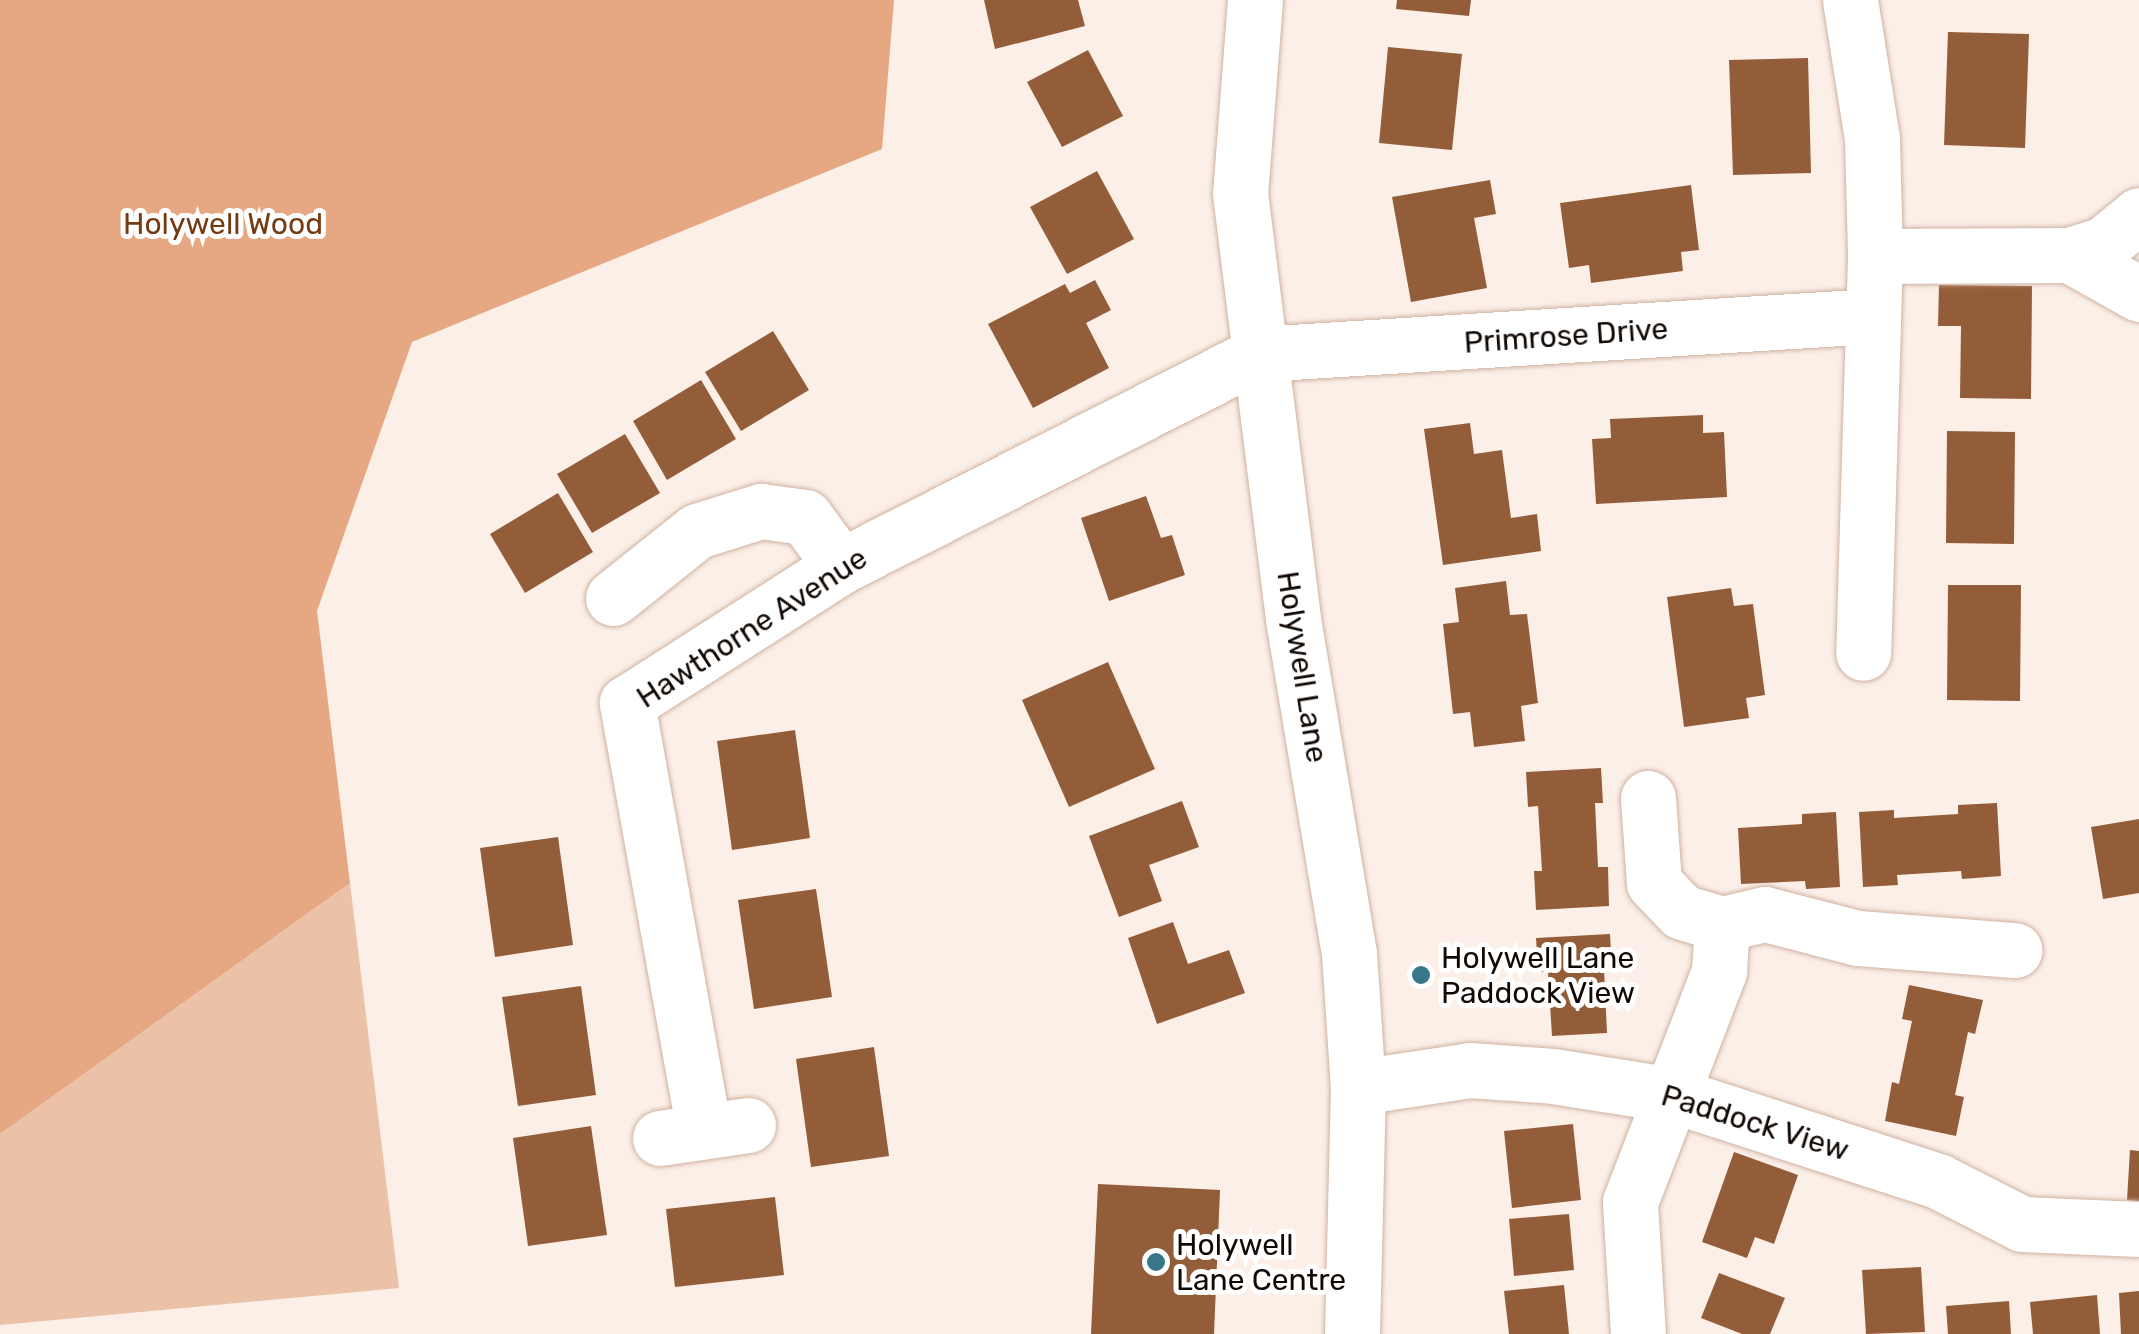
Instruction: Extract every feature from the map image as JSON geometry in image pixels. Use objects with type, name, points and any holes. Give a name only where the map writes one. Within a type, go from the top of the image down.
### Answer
[{"type":"street","name":"Holywell Lane","points":[[1255,0],[1240,193],[1293,619],[1349,952],[1358,1087],[1352,1334]]},
{"type":"street","points":[[1850,0],[1872,139],[1875,256],[1863,653]]},
{"type":"street","points":[[1875,256],[2070,255],[2104,244],[2139,214]]},
{"type":"street","points":[[2070,255],[2139,294]]},
{"type":"street","name":"Primrose Drive","points":[[1259,354],[1873,316]]},
{"type":"street","name":"Hawthorne Avenue","points":[[704,1131],[627,703],[841,566],[1259,354]]},
{"type":"street","points":[[613,598],[697,532],[760,511],[805,517],[841,566]]},
{"type":"street","points":[[1648,798],[1654,883],[1682,912],[1722,924],[1765,914],[1858,938],[2016,950]]},
{"type":"street","points":[[1638,1334],[1630,1202],[1719,971],[1722,924]]},
{"type":"street","name":"Paddock View","points":[[1358,1087],[1470,1070],[1553,1076],[1673,1095],[1938,1180],[2022,1224],[2139,1229]]},
{"type":"shaded area","points":[[350,883],[399,1288],[0,1325],[0,1134]]},
{"type":"green space","name":"Holywell Wood","points":[[0,0],[894,0],[882,149],[412,342],[317,611],[350,883],[0,1134]]},
{"type":"building","points":[[984,0],[1078,0],[1085,26],[995,49]]},
{"type":"building","points":[[1397,0],[1471,0],[1469,16],[1396,9]]},
{"type":"building","points":[[1948,32],[2029,34],[2025,148],[1944,145]]},
{"type":"building","points":[[1388,47],[1462,54],[1452,150],[1379,143]]},
{"type":"building","points":[[1088,50],[1123,116],[1062,147],[1027,82]]},
{"type":"building","points":[[1808,58],[1811,173],[1733,175],[1729,60]]},
{"type":"building","points":[[1097,171],[1134,239],[1067,274],[1030,207]]},
{"type":"building","points":[[1490,180],[1496,214],[1474,218],[1487,288],[1411,302],[1392,197]]},
{"type":"building","points":[[1691,185],[1699,250],[1681,252],[1683,271],[1591,283],[1589,265],[1569,268],[1560,203]]},
{"type":"building","points":[[1095,280],[1111,310],[1086,323],[1109,368],[1033,408],[988,324],[1065,284],[1070,293]]},
{"type":"building","points":[[1939,285],[2032,286],[2031,399],[1960,398],[1961,326],[1938,326]]},
{"type":"building","points":[[773,331],[809,390],[741,431],[705,372]]},
{"type":"building","points":[[701,380],[736,439],[667,480],[633,421]]},
{"type":"building","points":[[1703,415],[1703,433],[1724,432],[1727,497],[1596,504],[1592,439],[1611,438],[1610,419]]},
{"type":"building","points":[[1470,423],[1474,454],[1502,450],[1511,518],[1537,514],[1541,551],[1443,565],[1424,429]]},
{"type":"building","points":[[1947,431],[2015,432],[2014,544],[1946,543]]},
{"type":"building","points":[[625,434],[660,493],[592,533],[557,474]]},
{"type":"building","points":[[558,493],[593,552],[525,593],[490,534]]},
{"type":"building","points":[[1146,496],[1161,538],[1172,535],[1185,575],[1109,601],[1081,518]]},
{"type":"building","points":[[1506,581],[1510,615],[1527,614],[1538,703],[1521,706],[1525,741],[1474,747],[1470,712],[1453,714],[1443,624],[1459,622],[1455,588]]},
{"type":"building","points":[[1948,585],[2021,585],[2020,701],[1947,700]]},
{"type":"building","points":[[1731,588],[1734,606],[1753,604],[1765,695],[1746,698],[1749,718],[1684,727],[1667,597]]},
{"type":"building","points":[[1108,662],[1155,769],[1069,807],[1022,700]]},
{"type":"building","points":[[795,730],[810,838],[732,850],[717,741]]},
{"type":"building","points":[[1601,768],[1603,803],[1595,803],[1598,867],[1608,867],[1609,906],[1536,910],[1534,871],[1542,871],[1538,806],[1528,807],[1526,772]]},
{"type":"building","points":[[1182,801],[1199,847],[1149,865],[1162,901],[1119,917],[1089,836]]},
{"type":"building","points":[[1997,803],[2001,876],[1962,879],[1961,871],[1897,875],[1898,885],[1863,887],[1859,812],[1894,810],[1894,818],[1958,814],[1958,805]]},
{"type":"building","points":[[1836,812],[1840,887],[1806,889],[1805,881],[1741,884],[1738,828],[1802,824],[1802,814]]},
{"type":"building","points":[[2139,819],[2139,893],[2103,899],[2091,827]]},
{"type":"building","points":[[558,837],[573,945],[495,957],[480,848]]},
{"type":"building","points":[[816,889],[832,997],[754,1009],[738,900]]},
{"type":"building","points":[[1173,922],[1188,964],[1229,950],[1245,993],[1157,1024],[1128,938]]},
{"type":"building","points":[[1610,934],[1612,969],[1604,969],[1607,1033],[1552,1036],[1548,972],[1538,972],[1536,938]]},
{"type":"building","points":[[1909,985],[1983,1000],[1975,1034],[1968,1032],[1955,1095],[1964,1097],[1956,1136],[1885,1121],[1892,1082],[1899,1084],[1912,1021],[1902,1019]]},
{"type":"building","points":[[581,986],[596,1095],[518,1106],[502,997]]},
{"type":"building","points":[[874,1047],[889,1156],[811,1167],[796,1059]]},
{"type":"building","points":[[1573,1124],[1581,1200],[1512,1208],[1504,1131]]},
{"type":"building","points":[[591,1126],[607,1235],[528,1246],[513,1138]]},
{"type":"building","points":[[2130,1150],[2139,1151],[2139,1201],[2127,1200]]},
{"type":"building","points":[[1734,1152],[1798,1175],[1774,1244],[1755,1237],[1747,1258],[1702,1242]]},
{"type":"building","name":"Holywell Lane Centre","points":[[1098,1184],[1220,1190],[1214,1334],[1091,1334]]},
{"type":"building","points":[[775,1197],[784,1275],[675,1287],[666,1209]]},
{"type":"building","points":[[1569,1214],[1574,1270],[1514,1276],[1509,1219]]},
{"type":"building","points":[[1921,1267],[1925,1332],[1866,1334],[1862,1270]]},
{"type":"building","points":[[1719,1273],[1785,1298],[1770,1334],[1742,1334],[1701,1318]]},
{"type":"building","points":[[1564,1285],[1569,1334],[1509,1334],[1504,1291]]},
{"type":"building","points":[[2139,1291],[2139,1334],[2121,1334],[2119,1293]]},
{"type":"building","points":[[2097,1295],[2100,1334],[2033,1334],[2030,1302]]},
{"type":"building","points":[[2009,1301],[2011,1334],[1948,1334],[1946,1306]]},
{"type":"place","name":"Holywell Lane Paddock View","points":[[1421,975]]},
{"type":"place","name":"Holywell Lane Centre","points":[[1156,1262]]}]
